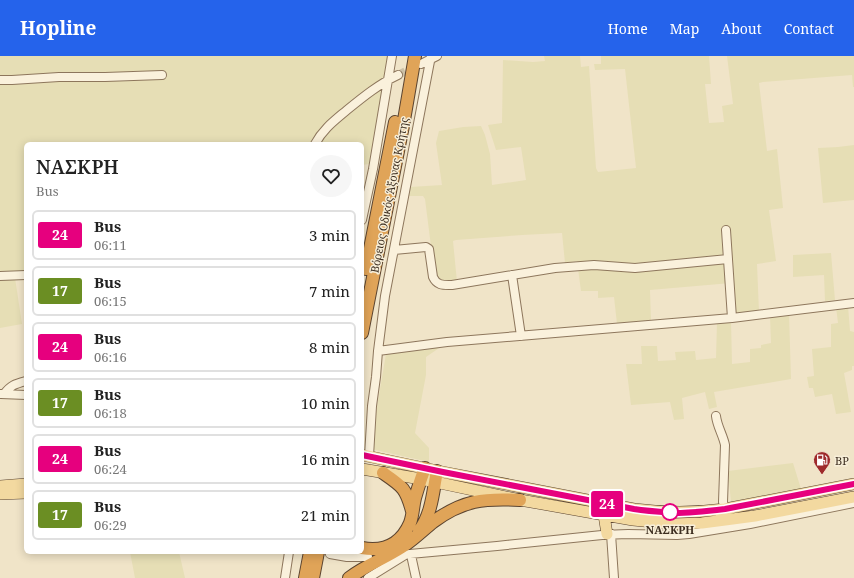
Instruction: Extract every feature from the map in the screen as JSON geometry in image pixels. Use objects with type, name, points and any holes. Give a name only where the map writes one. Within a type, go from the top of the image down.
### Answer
[{"type":"highway","name":"Βόρειος Οδικός Άξονας Κρήτης","points":[[364,280],[407,56]]},
{"type":"highway","name":"Βόρειος Οδικός Άξονας Κρήτης","points":[[364,323],[403,126],[418,60]]},
{"type":"highway","points":[[383,473],[396,482],[406,493],[412,512]]},
{"type":"highway","points":[[365,553],[372,550],[382,549],[396,543],[405,532],[410,522],[414,499],[423,473]]},
{"type":"highway","points":[[414,538],[422,527],[430,508],[436,476]]},
{"type":"highway","points":[[349,578],[403,547],[449,511],[469,503],[488,499],[520,500]]},
{"type":"highway","points":[[305,578],[310,554]]},
{"type":"highway","points":[[313,578],[324,554]]},
{"type":"main road","points":[[365,455],[520,500],[654,523],[702,523],[755,516],[854,497]]},
{"type":"main road","points":[[364,469],[383,473],[423,473]]},
{"type":"main road","points":[[436,476],[634,509],[676,513],[725,509],[854,484]]},
{"type":"main road","points":[[0,486],[24,484]]},
{"type":"main road","points":[[0,494],[24,493]]},
{"type":"main road","points":[[604,515],[609,534]]},
{"type":"street","points":[[364,211],[373,169],[392,56]]},
{"type":"street","points":[[365,455],[371,421],[385,296],[433,57],[418,60]]},
{"type":"street","points":[[316,142],[329,125],[366,94],[388,79],[398,75]]},
{"type":"street","points":[[0,80],[60,77],[162,76]]},
{"type":"street","points":[[726,230],[732,318]]},
{"type":"street","points":[[394,250],[426,247],[429,249],[433,278],[435,282],[438,284],[452,285],[555,268],[594,265],[634,268],[728,260]]},
{"type":"street","points":[[0,276],[24,274]]},
{"type":"street","points":[[512,275],[521,336]]},
{"type":"street","points":[[378,351],[448,342],[732,318],[854,303]]},
{"type":"street","points":[[2,394],[9,388],[24,382]]},
{"type":"street","points":[[2,394],[24,396]]},
{"type":"street","points":[[2,394],[24,401]]},
{"type":"street","points":[[716,416],[725,445],[725,509]]},
{"type":"street","points":[[368,578],[405,555],[609,534],[689,534],[854,503]]},
{"type":"street","points":[[609,534],[614,578]]},
{"type":"street","points":[[285,578],[289,554]]},
{"type":"street","points":[[330,554],[347,557],[360,554]]},
{"type":"street","points":[[405,555],[416,578]]},
{"type":"shaded area","points":[[0,56],[388,56],[369,164],[364,165],[364,142],[24,142],[24,276],[15,278],[22,324],[0,328]]},
{"type":"shaded area","points":[[544,56],[580,56],[581,67],[589,66],[596,168],[598,172],[636,168],[625,69],[595,70],[594,64],[601,64],[601,56],[709,56],[711,84],[705,84],[709,123],[724,122],[722,106],[733,104],[727,56],[854,56],[854,87],[852,75],[759,83],[767,151],[777,149],[783,208],[769,210],[776,261],[757,264],[759,312],[734,314],[731,283],[650,290],[651,321],[617,324],[614,297],[598,298],[598,291],[581,291],[577,261],[565,263],[562,233],[453,241],[457,282],[444,283],[436,278],[425,199],[423,196],[408,196],[410,187],[442,185],[436,143],[439,131],[463,127],[481,126],[490,154],[492,185],[526,180],[521,147],[496,150],[488,125],[502,123],[503,60],[533,62],[545,61]]},
{"type":"shaded area","points":[[854,145],[854,200],[823,203],[818,148]]},
{"type":"shaded area","points":[[831,253],[835,300],[825,301],[824,275],[793,277],[793,255]]},
{"type":"shaded area","points":[[848,306],[850,331],[854,332],[854,366],[852,366],[852,370],[844,373],[851,412],[836,414],[832,394],[815,397],[813,388],[809,388],[807,377],[814,376],[812,349],[831,347],[831,324],[838,323],[836,307]]},
{"type":"shaded area","points":[[789,313],[791,379],[714,392],[717,407],[709,409],[705,392],[682,398],[684,419],[674,420],[670,402],[631,405],[626,364],[642,364],[641,346],[657,346],[658,361],[676,360],[675,352],[695,351],[696,360],[716,358],[717,322],[731,321],[732,364],[750,362],[750,349],[761,348],[761,345],[771,343],[770,316]]},
{"type":"shaded area","points":[[442,346],[426,357],[426,375],[415,433],[429,448],[429,462],[371,449],[386,354]]},
{"type":"shaded area","points":[[793,463],[801,489],[731,502],[728,471]]},
{"type":"shaded area","points":[[130,554],[179,554],[185,578],[135,578]]},
{"type":"tunnel","points":[[398,75],[416,66]]},
{"type":"bus line","name":"24","points":[[364,455],[653,512],[676,513],[725,509],[854,484]]},
{"type":"place","name":"BP","points":[[822,475]]},
{"type":"place","name":"ΝΑΣΚΡΗ","points":[[670,512]]}]
